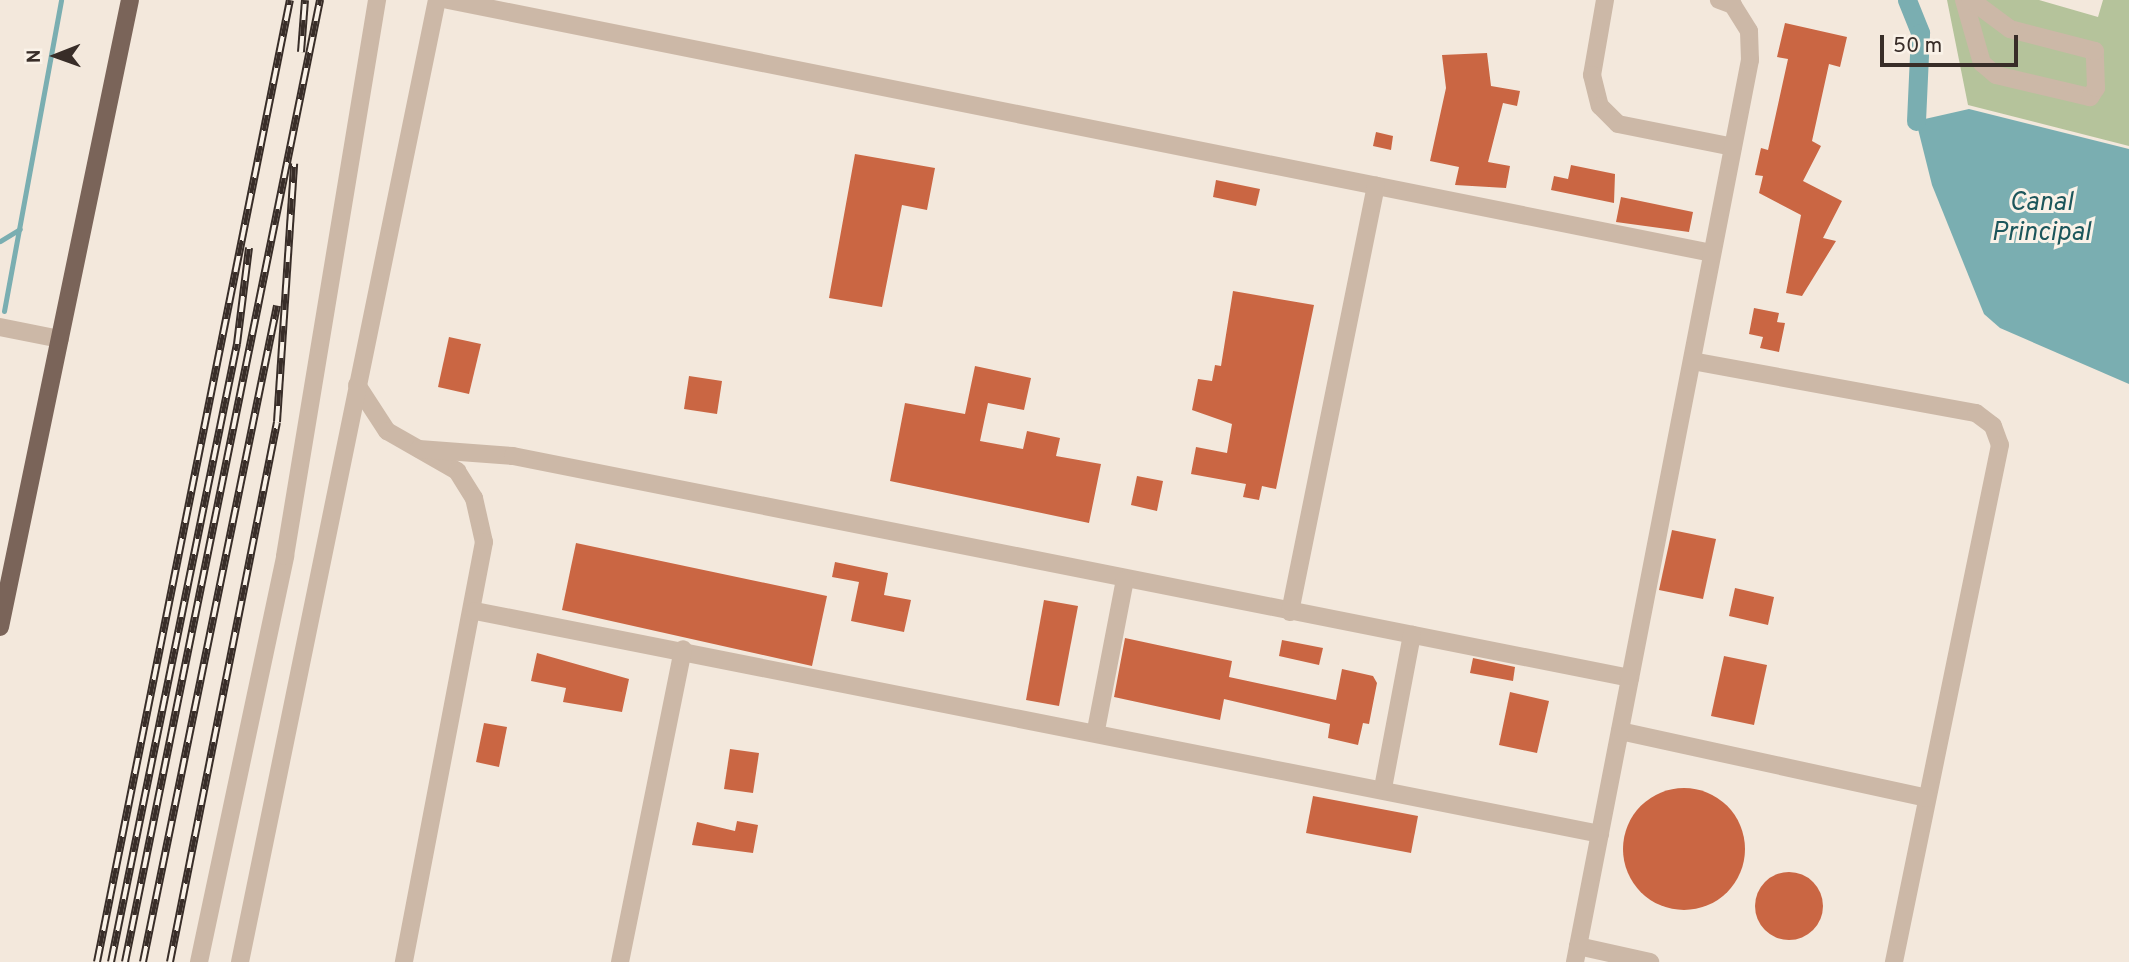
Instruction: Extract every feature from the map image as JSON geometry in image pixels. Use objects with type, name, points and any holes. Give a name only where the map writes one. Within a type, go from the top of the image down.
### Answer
[{"type":"main road","points":[[0,627],[130,0]]},
{"type":"lane","points":[[200,962],[285,556],[377,0]]},
{"type":"lane","points":[[240,962],[437,0]]},
{"type":"lane","points":[[448,0],[1713,254]]},
{"type":"lane","points":[[1605,0],[1592,75],[1601,106],[1618,124],[1733,147]]},
{"type":"lane","points":[[1650,962],[1576,954],[1733,147],[1749,31],[1733,5],[1719,0]]},
{"type":"lane","points":[[1964,0],[1982,63],[1996,75],[2090,97],[2096,88],[2095,51],[2010,29],[1970,0]]},
{"type":"lane","points":[[1290,612],[1376,186]]},
{"type":"lane","points":[[0,327],[60,339]]},
{"type":"lane","points":[[1692,360],[1976,413],[1993,426],[2000,445],[1894,962]]},
{"type":"lane","points":[[357,385],[387,431],[457,471],[474,498],[484,542],[475,611],[404,962]]},
{"type":"lane","points":[[419,449],[513,456],[1125,580],[1630,678]]},
{"type":"lane","points":[[1096,730],[1125,580]]},
{"type":"lane","points":[[475,611],[1096,730],[1600,834]]},
{"type":"lane","points":[[1382,788],[1412,635]]},
{"type":"lane","points":[[620,962],[683,649]]},
{"type":"lane","points":[[1620,731],[1927,798]]},
{"type":"green space","points":[[1947,0],[2039,0],[2098,17],[2103,0],[2129,0],[2129,146],[1968,105]]},
{"type":"water","name":"Canal Principal","points":[[1969,109],[2129,149],[2129,384],[2000,328],[1984,314],[1932,185],[1916,121]]},
{"type":"building","points":[[1785,23],[1847,37],[1840,67],[1829,64],[1812,141],[1821,146],[1803,181],[1842,201],[1823,238],[1836,241],[1802,296],[1786,293],[1801,215],[1759,193],[1763,176],[1755,175],[1761,148],[1768,150],[1788,59],[1777,57]]},
{"type":"building","points":[[1487,53],[1491,86],[1520,91],[1517,106],[1503,103],[1488,162],[1510,166],[1506,188],[1455,185],[1459,167],[1430,161],[1446,88],[1442,55]]},
{"type":"building","points":[[1376,132],[1393,136],[1391,150],[1373,146]]},
{"type":"building","points":[[855,154],[935,168],[927,210],[902,205],[882,307],[829,298]]},
{"type":"building","points":[[1571,165],[1615,174],[1614,203],[1551,190],[1554,176],[1568,179]]},
{"type":"building","points":[[1216,180],[1260,189],[1256,206],[1213,197]]},
{"type":"building","points":[[1621,197],[1693,212],[1689,232],[1616,222]]},
{"type":"building","points":[[1233,291],[1314,305],[1276,489],[1262,486],[1259,500],[1243,497],[1246,484],[1191,474],[1196,447],[1227,453],[1232,424],[1192,410],[1198,379],[1212,381],[1215,365],[1221,366]]},
{"type":"building","points":[[1754,308],[1779,313],[1777,322],[1785,323],[1779,352],[1760,348],[1763,337],[1749,334]]},
{"type":"building","points":[[449,337],[481,344],[469,394],[438,387]]},
{"type":"building","points":[[975,366],[1031,378],[1024,410],[988,403],[980,441],[1023,449],[1027,431],[1060,438],[1056,456],[1101,464],[1089,523],[890,481],[905,403],[965,414]]},
{"type":"building","points":[[689,376],[722,381],[717,414],[684,409]]},
{"type":"building","points":[[1137,476],[1163,481],[1157,511],[1131,505]]},
{"type":"building","points":[[1672,530],[1716,539],[1703,599],[1659,590]]},
{"type":"building","points":[[576,543],[827,596],[812,666],[562,610]]},
{"type":"building","points":[[835,562],[888,573],[884,595],[911,600],[904,632],[851,621],[859,582],[832,577]]},
{"type":"building","points":[[1735,588],[1774,597],[1768,625],[1729,616]]},
{"type":"building","points":[[1044,600],[1078,606],[1059,706],[1026,700]]},
{"type":"building","points":[[1125,638],[1232,661],[1229,677],[1336,700],[1342,669],[1373,676],[1377,683],[1369,724],[1363,723],[1358,745],[1328,738],[1330,724],[1224,699],[1220,720],[1114,697]]},
{"type":"building","points":[[1282,640],[1323,648],[1319,665],[1279,656]]},
{"type":"building","points":[[537,653],[629,679],[622,712],[563,702],[566,688],[531,681]]},
{"type":"building","points":[[1724,656],[1767,665],[1754,725],[1711,716]]},
{"type":"building","points":[[1473,658],[1515,667],[1513,681],[1470,673]]},
{"type":"building","points":[[1510,692],[1549,701],[1537,753],[1499,745]]},
{"type":"building","points":[[484,723],[507,727],[499,767],[476,762]]},
{"type":"building","points":[[730,749],[759,753],[753,793],[724,789]]},
{"type":"building","points":[[1684,788],[1707,793],[1727,806],[1740,826],[1745,849],[1740,872],[1727,892],[1707,905],[1684,910],[1661,905],[1641,892],[1628,872],[1623,849],[1628,826],[1641,806],[1661,793]]},
{"type":"building","points":[[1313,796],[1418,816],[1411,853],[1306,833]]},
{"type":"building","points":[[737,821],[758,825],[753,853],[692,845],[697,822],[735,831]]},
{"type":"building","points":[[1789,872],[1802,874],[1813,882],[1821,893],[1821,919],[1813,930],[1802,938],[1789,940],[1776,938],[1765,930],[1757,919],[1755,906],[1757,893],[1765,882],[1776,874]]},
{"type":"waterway","points":[[4,311],[61,0]]},
{"type":"waterway","points":[[1907,0],[1920,33],[1916,121]]},
{"type":"waterway","points":[[0,241],[20,229]]},
{"type":"railway","points":[[97,962],[290,0]]},
{"type":"railway","points":[[301,52],[305,0]]},
{"type":"railway","points":[[125,962],[320,0]]},
{"type":"railway","points":[[170,962],[277,422],[294,164]]},
{"type":"railway","points":[[111,962],[237,344],[249,248]]},
{"type":"railway","points":[[143,962],[277,306]]}]
